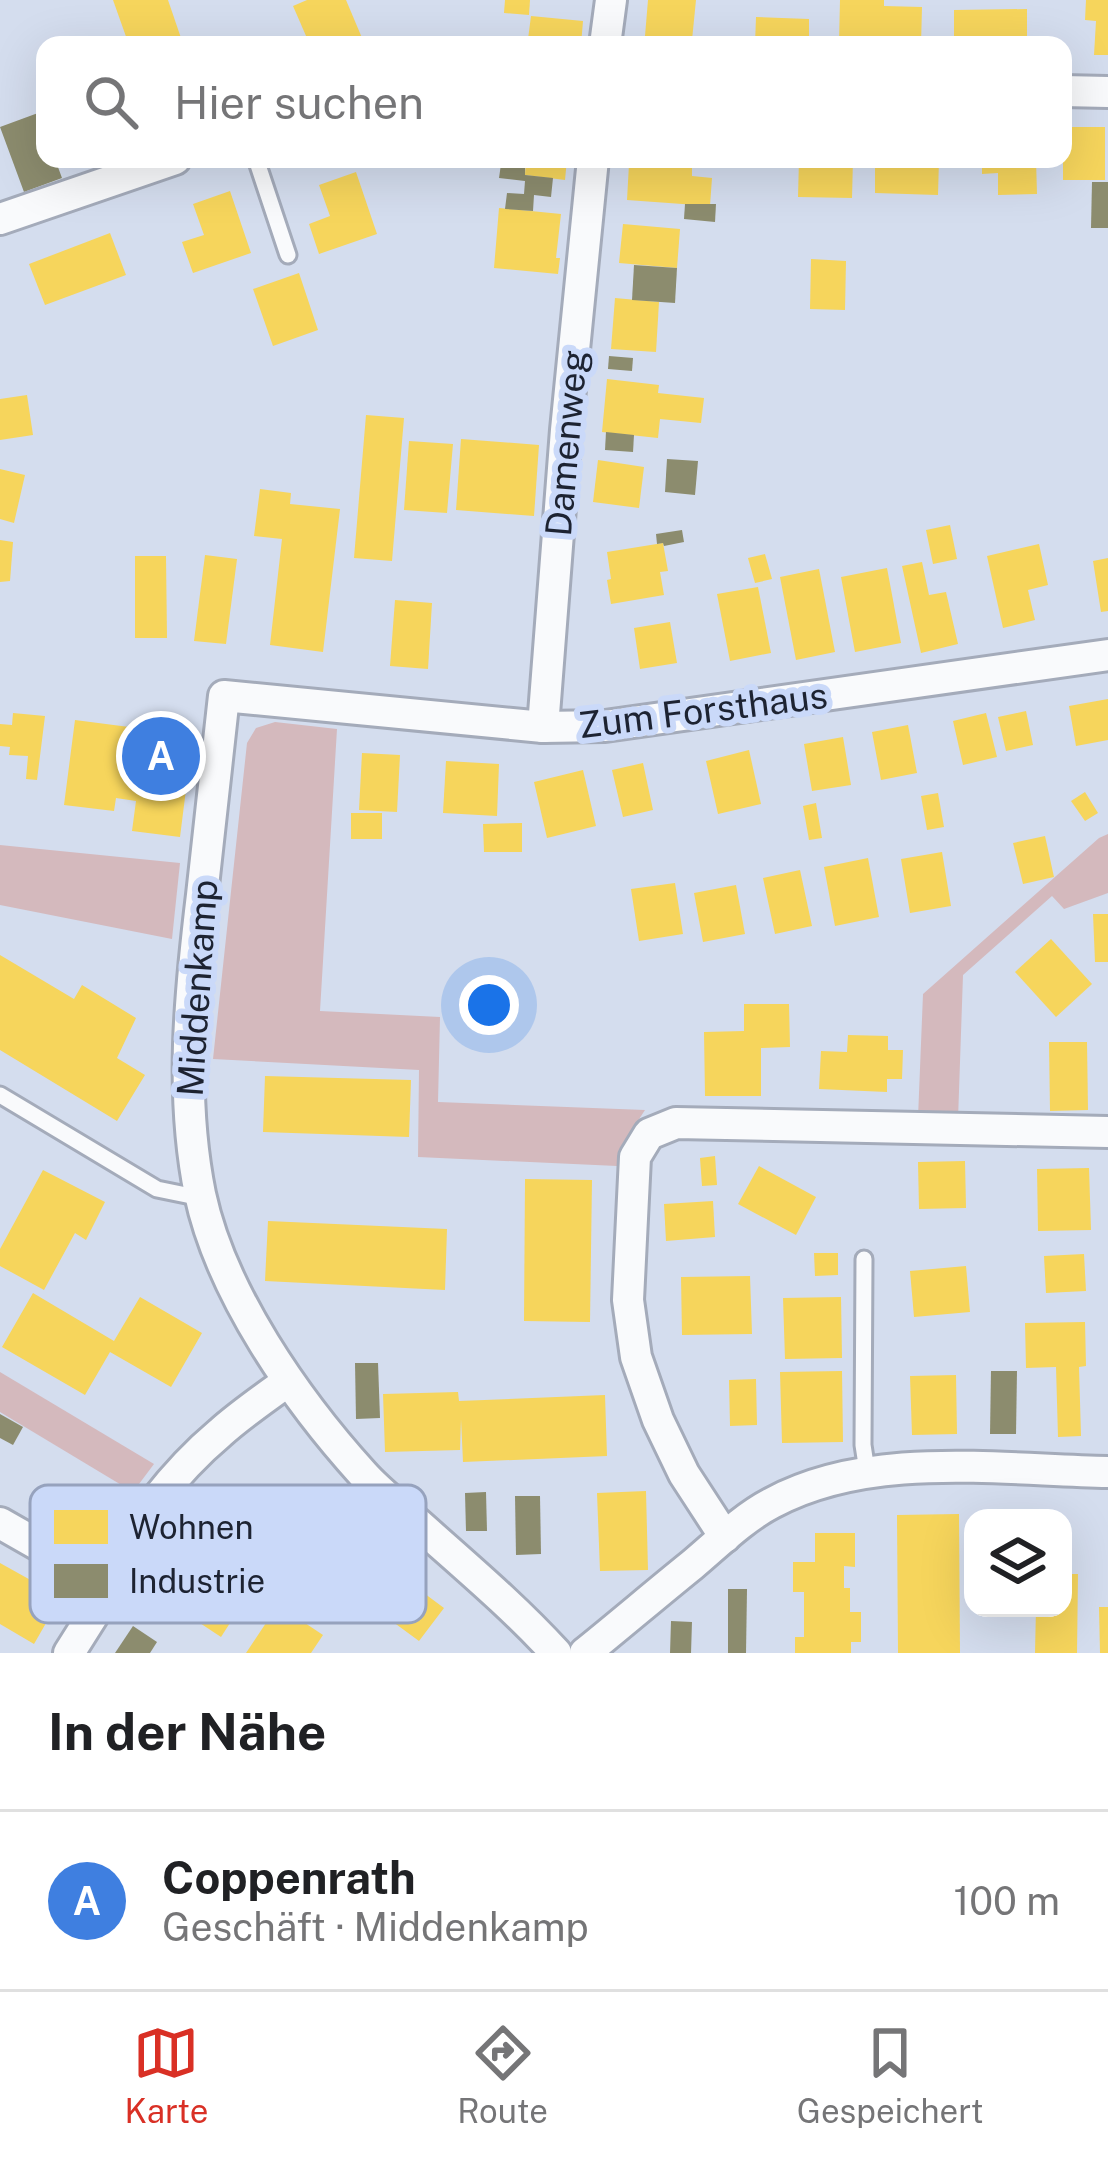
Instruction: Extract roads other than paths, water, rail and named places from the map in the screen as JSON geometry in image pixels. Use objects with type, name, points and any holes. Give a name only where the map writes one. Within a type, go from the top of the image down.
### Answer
[{"type":"street","points":[[606,36],[611,0]]},
{"type":"street","points":[[1072,91],[1108,92]]},
{"type":"street","points":[[0,219],[149,168]]},
{"type":"street","name":"Damenweg","points":[[544,727],[591,168]]},
{"type":"street","name":"Zum Forsthaus","points":[[224,696],[544,727],[605,726],[1108,656]]},
{"type":"street","name":"Middenkamp","points":[[224,696],[189,1047],[189,1121],[201,1198],[226,1270],[260,1339],[288,1381],[374,1485]]},
{"type":"street","points":[[725,1537],[684,1474],[636,1357],[628,1300],[635,1157],[650,1134],[676,1123],[1108,1132]]},
{"type":"street","points":[[168,1485],[217,1435],[288,1381]]},
{"type":"street","points":[[585,1653],[770,1504],[818,1483],[867,1472],[938,1468],[1108,1472]]},
{"type":"street","points":[[0,1523],[30,1540]]},
{"type":"street","name":"Middenkamp","points":[[426,1531],[556,1653]]},
{"type":"street","points":[[69,1653],[88,1623]]},
{"type":"lane","points":[[259,168],[288,255]]},
{"type":"lane","points":[[0,1094],[157,1189],[201,1198]]},
{"type":"lane","points":[[863,1259],[867,1472]]},
{"type":"place","name":"Coppenrath","points":[[161,756]]}]
